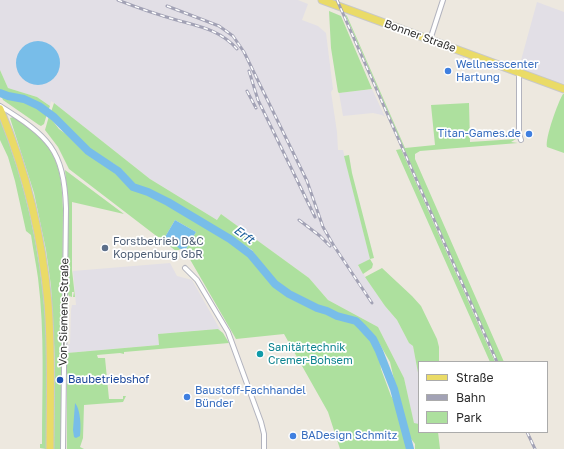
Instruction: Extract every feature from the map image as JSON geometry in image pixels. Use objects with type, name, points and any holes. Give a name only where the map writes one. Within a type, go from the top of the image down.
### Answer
[{"type":"main road","name":"Bonner Straße","points":[[322,0],[564,89]]},
{"type":"main road","points":[[0,108],[21,165],[30,197],[38,230],[44,268],[50,336],[50,449]]},
{"type":"street","points":[[430,40],[443,0]]},
{"type":"street","points":[[519,72],[519,134],[521,140]]},
{"type":"street","name":"Von-Siemens-Straße","points":[[0,108],[25,122],[47,141],[58,158],[63,176],[66,208],[63,449]]},
{"type":"street","points":[[185,268],[197,280],[230,336],[261,422],[264,434],[264,449]]},
{"type":"shaded area","points":[[0,0],[298,0],[308,4],[302,20],[318,26],[326,33],[333,89],[331,92],[338,150],[343,150],[370,259],[358,266],[385,306],[397,320],[409,343],[413,346],[418,373],[418,424],[414,424],[404,378],[378,327],[328,300],[309,278],[221,214],[217,220],[150,179],[51,101],[50,106],[37,97],[8,88],[0,70]]},
{"type":"shaded area","points":[[537,2],[564,12],[564,84],[522,69],[520,64]]},
{"type":"shaded area","points":[[372,89],[385,117],[373,113],[343,116],[339,93]]},
{"type":"shaded area","points":[[170,263],[177,276],[192,280],[221,331],[218,329],[158,334],[159,345],[67,353],[68,344],[70,344],[71,310],[72,305],[76,305],[73,271]]},
{"type":"green space","points":[[329,11],[341,16],[372,89],[338,92],[331,48]]},
{"type":"green space","points":[[345,14],[405,148],[435,145],[431,105],[469,103],[470,142],[516,139],[511,142],[518,143],[420,151],[415,154],[415,159],[504,361],[498,361]]},
{"type":"green space","points":[[0,70],[8,88],[37,97],[50,106],[48,111],[38,103],[28,98],[0,91]]},
{"type":"green space","points":[[563,94],[564,153],[547,147],[552,120]]},
{"type":"green space","points":[[1,95],[26,101],[39,107],[47,114],[44,124],[41,126],[39,125],[3,100]]},
{"type":"green space","points":[[54,103],[150,179],[217,220],[221,214],[309,278],[328,300],[378,327],[404,378],[414,423],[418,424],[418,433],[438,433],[440,449],[415,449],[415,444],[406,432],[390,362],[379,343],[364,325],[353,317],[337,314],[327,308],[313,305],[289,293],[278,285],[267,273],[252,250],[169,200],[132,183],[122,170],[89,150],[51,112]]},
{"type":"green space","points":[[49,116],[59,129],[83,151],[111,168],[120,175],[130,187],[138,192],[168,204],[243,249],[267,278],[287,295],[316,310],[356,323],[366,332],[379,353],[381,369],[391,396],[395,402],[401,428],[409,449],[340,449],[328,412],[284,334],[236,339],[184,249],[186,249],[196,232],[175,220],[165,237],[181,249],[176,251],[69,169],[58,147],[45,130]]},
{"type":"green space","points":[[13,117],[27,126],[47,145],[58,166],[61,179],[63,210],[61,449],[54,449],[55,362],[51,286],[46,250],[34,193],[10,118]]},
{"type":"green space","points":[[0,119],[24,191],[35,240],[43,291],[47,366],[46,449],[40,448],[40,444],[42,444],[43,361],[42,319],[38,278],[31,235],[26,231],[15,181],[8,157],[0,140]]},
{"type":"green space","points":[[401,149],[495,361],[490,361],[396,150]]},
{"type":"green space","points":[[349,155],[352,173],[374,258],[370,259],[344,156]]},
{"type":"green space","points":[[65,170],[124,214],[72,202],[72,270],[75,297],[73,297],[74,292],[72,292],[72,297],[69,296],[67,292],[68,201]]},
{"type":"green space","points":[[370,259],[373,264],[372,268],[363,274],[358,265]]},
{"type":"green space","points":[[382,268],[421,306],[437,339],[439,347],[439,361],[418,361],[418,373],[413,346],[409,343],[397,320],[385,306],[365,277]]},
{"type":"green space","points":[[218,329],[223,333],[229,343],[124,352],[124,354],[97,355],[98,358],[105,358],[109,399],[123,399],[123,396],[126,396],[123,402],[84,405],[83,438],[80,447],[84,449],[67,449],[67,353],[159,345],[158,334]]},
{"type":"water","points":[[38,41],[50,45],[56,51],[60,63],[56,75],[50,81],[38,85],[26,81],[20,75],[16,63],[20,51],[26,45]]},
{"type":"water","points":[[175,220],[196,232],[186,249],[180,249],[165,237]]},
{"type":"water","points":[[75,403],[79,414],[80,424],[80,436],[76,438],[74,437],[73,430]]},
{"type":"waterway","name":"Erft","points":[[0,93],[24,99],[39,106],[54,117],[88,151],[118,171],[133,187],[148,192],[168,202],[230,239],[250,254],[275,284],[289,294],[317,308],[337,316],[356,321],[373,339],[379,351],[394,389],[410,449]]},
{"type":"railway","points":[[118,0],[156,14],[211,30],[231,43],[237,49]]},
{"type":"railway","points":[[337,0],[497,361]]},
{"type":"railway","points":[[167,6],[219,26],[233,36],[244,52],[307,181],[323,227],[372,303]]},
{"type":"railway","points":[[249,71],[258,100],[315,217]]},
{"type":"railway","points":[[247,91],[256,108]]},
{"type":"railway","points":[[299,220],[320,236],[330,246]]},
{"type":"railway","points":[[527,433],[535,449]]},
{"type":"place","name":"Wellnesscenter Hartung","points":[[448,71]]},
{"type":"place","name":"Titan-Games.de","points":[[529,134]]},
{"type":"place","name":"Forstbetrieb D&C Koppenburg GbR","points":[[105,248]]},
{"type":"place","name":"Sanitärtechnik Cremer-Bohsem","points":[[260,354]]},
{"type":"place","name":"Baubetriebshof","points":[[60,380]]},
{"type":"place","name":"Baustoff-Fachhandel Bünder","points":[[187,397]]},
{"type":"place","name":"BADesign Schmitz","points":[[293,436]]}]
